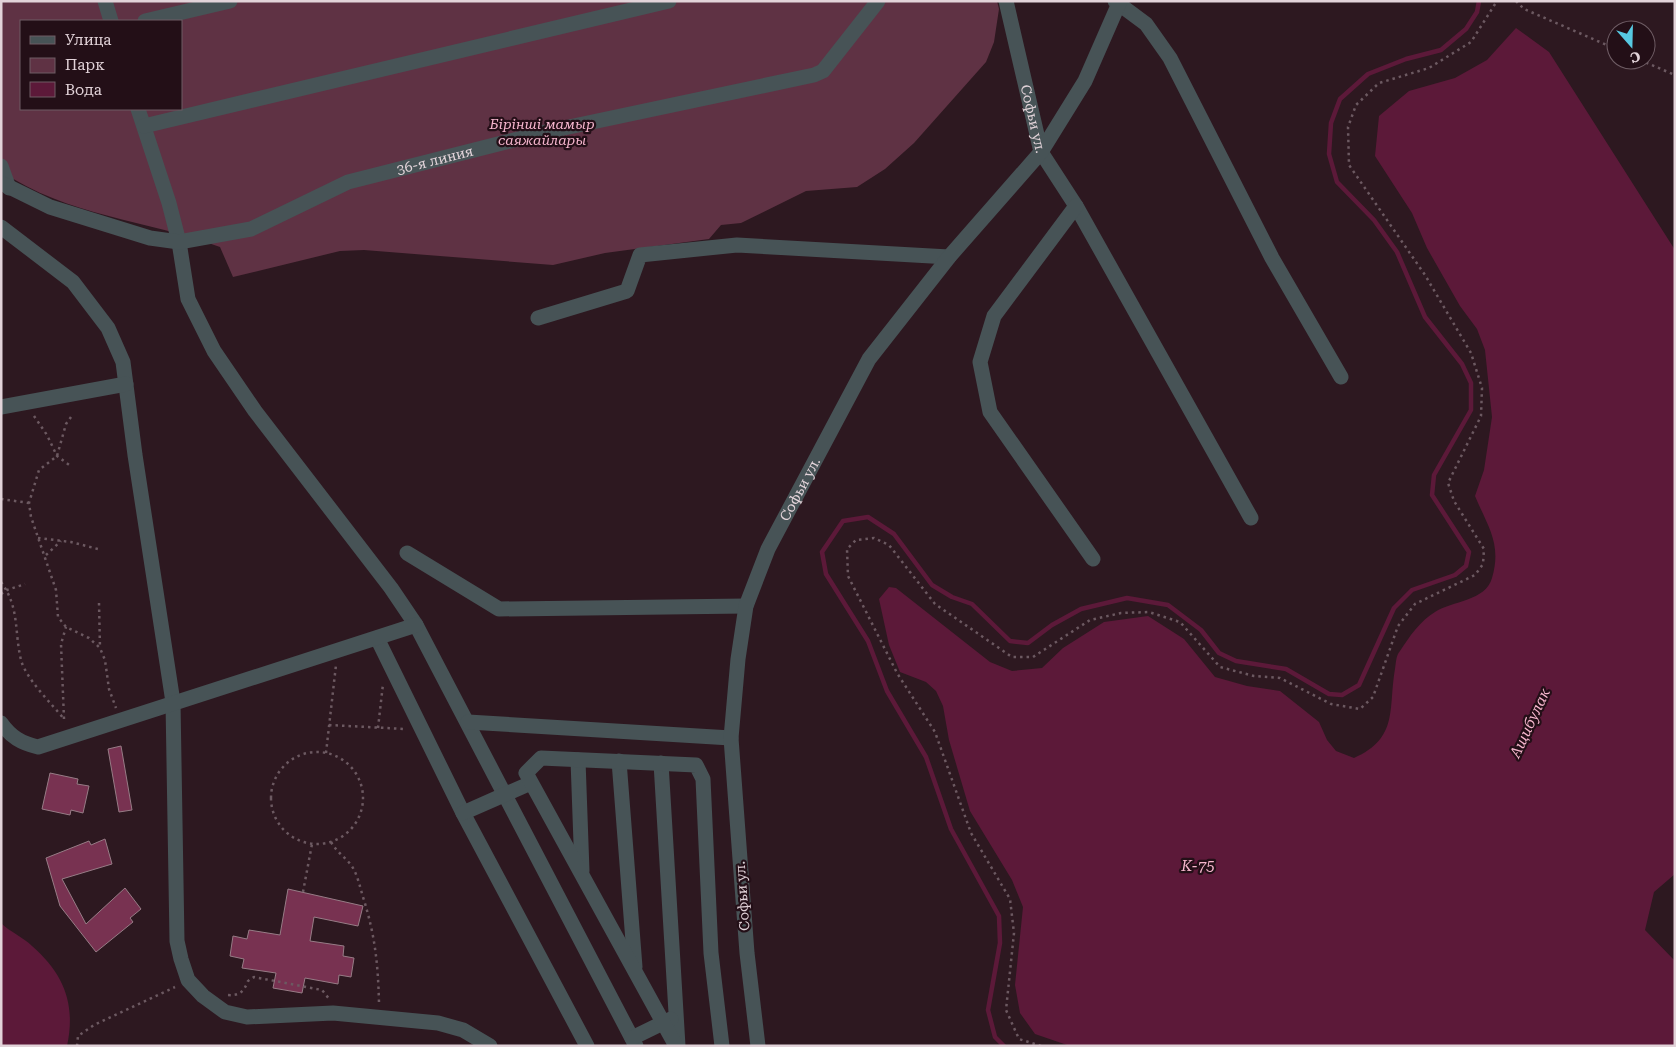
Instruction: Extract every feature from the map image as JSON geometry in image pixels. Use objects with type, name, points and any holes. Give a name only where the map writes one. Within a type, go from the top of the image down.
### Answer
[{"type":"street","points":[[105,1],[111,20]]},
{"type":"street","points":[[150,20],[230,1]]},
{"type":"street","points":[[144,126],[668,1]]},
{"type":"street","name":"36-я линия","points":[[5,186],[50,207],[150,238],[179,242],[251,229],[348,182],[550,131],[814,75],[823,71],[878,1]]},
{"type":"street","name":"Софьи ул.","points":[[758,1046],[747,953],[731,738],[738,659],[746,606],[768,549],[869,359],[949,257],[1041,152],[1006,1]]},
{"type":"street","points":[[1251,518],[1076,206],[1041,152],[1085,81],[1117,3],[1146,24],[1170,58],[1272,258],[1341,377]]},
{"type":"street","points":[[138,110],[179,242],[188,299],[214,351],[255,411],[391,588],[416,625],[634,1042],[670,1020]]},
{"type":"street","points":[[1,166],[5,186]]},
{"type":"street","points":[[1076,206],[994,316],[980,362],[990,412],[1093,559]]},
{"type":"street","points":[[1,226],[72,282],[108,328],[124,362],[173,702],[178,941],[181,959],[188,980],[203,996],[225,1012],[247,1017],[333,1013],[438,1023],[463,1030],[490,1046]]},
{"type":"street","points":[[538,318],[627,291],[640,255],[738,245],[949,257]]},
{"type":"street","points":[[1,407],[126,384]]},
{"type":"street","points":[[407,553],[499,609],[746,606]]},
{"type":"street","points":[[1,723],[10,735],[26,744],[38,746],[416,625]]},
{"type":"street","points":[[377,638],[463,813],[587,1046]]},
{"type":"street","points":[[468,722],[731,738]]},
{"type":"street","points":[[670,1020],[635,971],[526,773],[540,758],[696,764],[703,778],[711,953],[722,1046]]},
{"type":"street","points":[[578,760],[582,875]]},
{"type":"street","points":[[619,761],[635,971]]},
{"type":"street","points":[[661,763],[670,1020],[677,1046]]},
{"type":"street","points":[[463,813],[531,783]]},
{"type":"path","points":[[1041,1046],[1019,1038],[1006,1010],[1014,932],[1010,899],[971,833],[935,732],[896,673],[848,576],[847,550],[856,540],[874,538],[889,546],[935,604],[1012,657],[1033,657],[1090,620],[1121,613],[1149,612],[1180,622],[1220,667],[1254,676],[1280,678],[1331,704],[1360,709],[1373,697],[1398,626],[1415,604],[1474,575],[1483,564],[1484,549],[1454,501],[1448,483],[1480,416],[1482,388],[1471,353],[1425,275],[1349,166],[1348,127],[1356,104],[1379,83],[1429,68],[1471,42],[1496,1]]},
{"type":"path","points":[[1516,1],[1524,9],[1606,45]]},
{"type":"path","points":[[1656,67],[1675,76]]},
{"type":"path","points":[[34,416],[47,435],[57,456],[72,467]]},
{"type":"path","points":[[71,417],[66,424],[57,456],[39,470],[29,503],[31,517],[56,590],[58,618],[66,627],[89,638],[100,648]]},
{"type":"path","points":[[1,499],[29,503]]},
{"type":"path","points":[[38,538],[98,549]]},
{"type":"path","points":[[45,555],[61,541]]},
{"type":"path","points":[[1,582],[7,590],[15,609],[21,660],[27,673],[64,719]]},
{"type":"path","points":[[1,594],[24,584]]},
{"type":"path","points":[[99,603],[100,648],[105,660],[109,689],[120,720]]},
{"type":"path","points":[[65,738],[61,644],[66,627]]},
{"type":"path","points":[[326,753],[338,649]]},
{"type":"path","points":[[378,728],[388,660]]},
{"type":"path","points":[[329,725],[423,730]]},
{"type":"path","points":[[310,752],[326,753],[341,758],[352,768],[360,782],[363,797],[361,812],[353,826],[331,842],[312,844],[298,840],[286,832],[276,820],[272,806],[271,791],[276,777],[284,765],[296,757],[310,752]]},
{"type":"path","points":[[331,842],[338,854],[352,866],[371,922],[378,955],[379,1017]]},
{"type":"path","points":[[303,892],[312,844]]},
{"type":"path","points":[[222,992],[229,995],[237,995],[245,990],[248,980],[254,978],[313,988],[322,990],[329,997],[333,1013]]},
{"type":"path","points":[[76,1046],[78,1036],[94,1025],[188,980]]},
{"type":"green space","name":"Бірінші мамыр саяжайлары","points":[[1,1],[997,1],[999,9],[994,42],[986,62],[914,143],[885,169],[857,187],[806,191],[741,223],[721,225],[709,239],[605,253],[553,265],[364,250],[340,251],[233,277],[220,247],[165,230],[80,208],[26,186],[1,171]]},
{"type":"water","name":"К-75","points":[[1516,28],[1549,52],[1675,250],[1675,874],[1654,892],[1645,930],[1675,961],[1675,1046],[1070,1046],[1035,1034],[1020,1013],[1015,985],[1023,907],[1012,880],[970,811],[949,740],[943,706],[936,691],[926,682],[900,672],[889,645],[879,599],[889,587],[896,588],[990,662],[1012,671],[1042,668],[1063,648],[1104,622],[1148,616],[1184,639],[1215,677],[1247,686],[1280,691],[1319,722],[1327,740],[1336,751],[1354,758],[1368,750],[1385,732],[1389,721],[1396,662],[1399,653],[1416,629],[1430,615],[1442,608],[1468,600],[1489,586],[1495,566],[1492,536],[1475,496],[1484,470],[1492,417],[1485,350],[1477,329],[1460,306],[1427,248],[1412,213],[1375,156],[1379,116],[1409,91],[1455,78],[1487,60]]},
{"type":"water","points":[[1,923],[32,946],[60,979],[65,991],[70,1017],[67,1046],[1,1046]]},
{"type":"building","points":[[121,746],[132,810],[119,812],[108,749]]},
{"type":"building","points":[[50,773],[78,779],[77,784],[89,786],[83,813],[71,810],[70,815],[42,809]]},
{"type":"building","points":[[105,839],[112,864],[62,879],[86,924],[125,888],[141,909],[130,918],[133,922],[96,952],[60,906],[46,858],[89,841],[91,845]]},
{"type":"building","points":[[288,889],[363,906],[358,926],[314,917],[310,941],[344,946],[343,956],[354,958],[351,977],[339,975],[338,984],[305,978],[302,993],[273,988],[276,973],[242,968],[244,959],[230,956],[233,936],[247,939],[249,930],[280,935]]},
{"type":"waterway","points":[[1004,1046],[995,1037],[988,1010],[1000,943],[999,916],[951,829],[926,757],[887,691],[868,641],[826,574],[822,552],[843,521],[868,517],[894,534],[932,585],[952,597],[972,604],[1010,641],[1028,643],[1052,625],[1081,609],[1127,598],[1168,605],[1201,630],[1219,653],[1236,661],[1286,669],[1329,694],[1342,695],[1359,685],[1394,608],[1412,590],[1455,575],[1466,566],[1469,552],[1432,495],[1434,475],[1471,410],[1471,383],[1462,364],[1425,317],[1397,252],[1374,220],[1337,182],[1329,154],[1331,123],[1340,99],[1368,74],[1406,59],[1441,50],[1466,29],[1477,12],[1479,1]]},
{"type":"water label","name":"Ащибулак","points":[[1530,723]]}]
